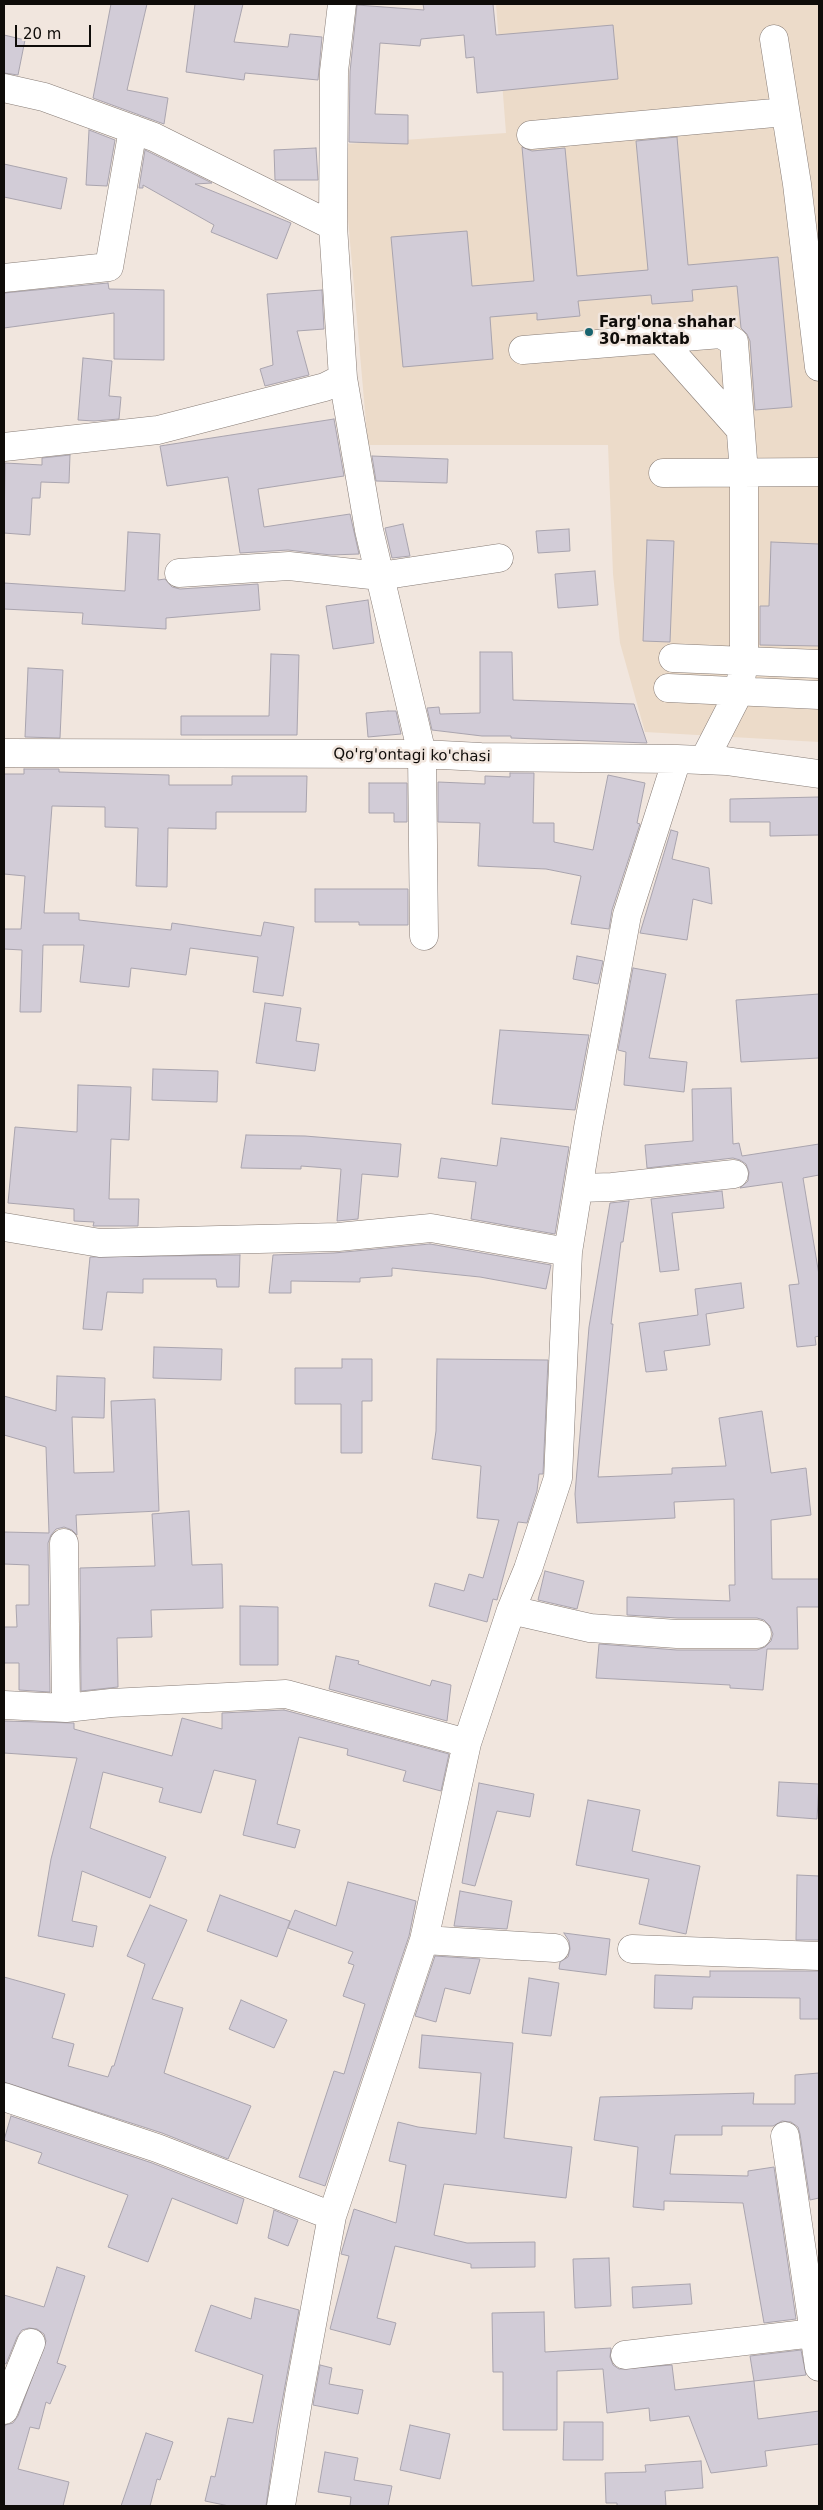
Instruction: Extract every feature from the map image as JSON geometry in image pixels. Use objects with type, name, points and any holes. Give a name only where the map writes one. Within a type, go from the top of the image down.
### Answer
[{"type":"street","points":[[342,4],[334,71],[333,226],[343,378],[370,530],[422,754],[424,936]]},
{"type":"street","points":[[774,39],[797,184],[819,367]]},
{"type":"street","points":[[4,88],[44,97],[154,137],[333,226]]},
{"type":"street","points":[[531,135],[786,112]]},
{"type":"street","points":[[4,278],[109,267],[133,129]]},
{"type":"street","points":[[523,350],[721,334],[734,342],[744,473],[744,661],[740,692],[704,760]]},
{"type":"street","points":[[660,338],[740,429]]},
{"type":"street","points":[[4,446],[158,430],[324,387],[343,378]]},
{"type":"street","points":[[663,473],[819,472]]},
{"type":"street","points":[[179,573],[288,566],[380,576],[499,558]]},
{"type":"street","points":[[673,658],[819,664]]},
{"type":"street","points":[[668,688],[819,695]]},
{"type":"street","name":"Qo'rg'ontagi ko'chasi","points":[[4,753],[422,754],[481,757],[677,759],[726,761],[819,774]]},
{"type":"street","points":[[282,2506],[301,2385],[332,2216],[424,1940],[467,1743],[511,1610],[528,1569],[558,1478],[568,1252],[627,916],[677,759]]},
{"type":"street","points":[[579,1188],[612,1187],[734,1174]]},
{"type":"street","points":[[4,1227],[100,1243],[338,1237],[431,1228],[568,1252]]},
{"type":"street","points":[[64,1544],[66,1708]]},
{"type":"street","points":[[511,1610],[590,1628],[677,1634],[757,1634]]},
{"type":"street","points":[[4,1705],[66,1708],[111,1702],[286,1694],[467,1743]]},
{"type":"street","points":[[424,1940],[555,1948]]},
{"type":"street","points":[[632,1949],[819,1956]]},
{"type":"street","points":[[4,2097],[157,2148],[332,2216]]},
{"type":"street","points":[[785,2136],[819,2367]]},
{"type":"street","points":[[625,2355],[814,2334]]},
{"type":"street","points":[[4,2410],[30,2343]]},
{"type":"shaded area","name":"Farg'ona shahar 30-maktab","points":[[496,4],[819,4],[819,742],[645,732],[620,643],[613,574],[608,445],[368,445],[348,219],[345,144],[506,133]]},
{"type":"building","points":[[111,4],[147,4],[127,90],[168,98],[164,124],[93,98]]},
{"type":"building","points":[[195,4],[243,4],[234,42],[288,47],[290,34],[322,37],[318,80],[245,73],[244,80],[186,72]]},
{"type":"building","points":[[423,4],[493,4],[496,35],[613,25],[618,79],[477,93],[474,57],[466,58],[464,35],[421,39],[420,46],[380,43],[375,114],[408,115],[408,144],[349,142],[350,72],[357,5],[424,10]]},
{"type":"building","points":[[4,35],[25,40],[18,75],[4,73]]},
{"type":"building","points":[[89,130],[115,140],[107,186],[86,185]]},
{"type":"building","points":[[677,137],[688,265],[778,257],[792,407],[755,410],[750,341],[747,334],[741,328],[737,286],[692,290],[693,301],[652,304],[651,295],[578,301],[580,316],[537,320],[537,313],[490,317],[493,359],[403,367],[391,237],[467,231],[472,286],[534,281],[522,147],[532,151],[565,148],[577,276],[648,270],[636,141]]},
{"type":"building","points":[[316,148],[318,180],[275,180],[274,150]]},
{"type":"building","points":[[145,150],[212,183],[195,184],[291,223],[277,259],[211,232],[214,225],[143,185],[143,188],[139,188]]},
{"type":"building","points":[[4,164],[67,178],[61,209],[4,197]]},
{"type":"building","points":[[108,283],[109,289],[164,290],[164,360],[114,359],[114,313],[4,328],[4,293]]},
{"type":"building","points":[[322,290],[324,329],[297,331],[309,375],[265,386],[260,369],[273,365],[267,294]]},
{"type":"building","points":[[83,358],[112,361],[109,396],[121,397],[119,419],[78,420]]},
{"type":"building","points":[[334,419],[344,476],[258,489],[264,527],[350,514],[359,554],[331,555],[288,550],[240,553],[228,477],[167,486],[160,446]]},
{"type":"building","points":[[70,455],[69,483],[41,482],[40,498],[32,498],[30,535],[4,533],[5,463],[42,465],[42,458]]},
{"type":"building","points":[[372,456],[448,459],[447,483],[376,481]]},
{"type":"building","points":[[403,524],[410,556],[392,558],[385,528]]},
{"type":"building","points":[[569,529],[570,551],[538,553],[536,531]]},
{"type":"building","points":[[128,532],[160,534],[158,580],[165,579],[172,587],[180,589],[258,584],[260,610],[166,618],[166,629],[82,624],[83,613],[4,609],[4,583],[125,591]]},
{"type":"building","points":[[647,540],[674,541],[670,642],[643,641]]},
{"type":"building","points":[[771,542],[819,544],[819,646],[760,645],[760,606],[769,606]]},
{"type":"building","points":[[595,571],[598,605],[558,608],[555,574]]},
{"type":"building","points":[[368,600],[374,643],[333,649],[326,606]]},
{"type":"building","points":[[480,652],[512,652],[513,700],[634,704],[647,743],[511,738],[511,736],[482,736],[432,730],[427,708],[439,707],[440,714],[480,713]]},
{"type":"building","points":[[271,654],[299,655],[297,735],[181,735],[181,716],[269,716]]},
{"type":"building","points":[[28,668],[63,670],[60,738],[25,737]]},
{"type":"building","points":[[396,711],[401,734],[368,737],[366,713]]},
{"type":"building","points":[[24,769],[59,769],[59,772],[169,775],[169,785],[232,785],[232,776],[307,776],[306,812],[216,812],[216,829],[168,828],[167,887],[136,886],[138,828],[105,827],[105,807],[52,806],[44,913],[79,913],[79,920],[171,930],[172,923],[261,936],[264,922],[294,927],[283,996],[253,992],[258,957],[190,948],[186,975],[131,968],[129,987],[80,982],[84,945],[43,945],[41,1012],[20,1012],[22,950],[4,949],[4,929],[21,929],[25,876],[4,874],[4,774],[24,774]]},
{"type":"building","points":[[510,773],[534,773],[533,823],[554,823],[554,842],[593,850],[608,775],[645,783],[637,823],[640,824],[612,910],[609,929],[571,924],[581,876],[546,869],[478,866],[480,823],[438,822],[438,782],[485,784],[485,776],[510,777]]},
{"type":"building","points":[[369,783],[407,783],[407,822],[394,822],[394,813],[369,813]]},
{"type":"building","points":[[819,797],[819,835],[770,836],[770,822],[730,822],[730,799]]},
{"type":"building","points":[[671,830],[678,832],[672,859],[709,868],[712,904],[693,899],[687,940],[640,933]]},
{"type":"building","points":[[315,889],[408,889],[408,925],[359,925],[359,922],[315,922]]},
{"type":"building","points":[[577,956],[603,961],[598,984],[573,979]]},
{"type":"building","points":[[633,968],[666,974],[649,1058],[687,1062],[684,1092],[624,1085],[626,1052],[618,1050]]},
{"type":"building","points":[[819,994],[819,1058],[741,1062],[736,1000]]},
{"type":"building","points":[[265,1003],[301,1008],[296,1041],[319,1044],[315,1071],[256,1063]]},
{"type":"building","points":[[500,1030],[589,1035],[575,1110],[492,1104]]},
{"type":"building","points":[[153,1069],[218,1071],[217,1102],[152,1100]]},
{"type":"building","points":[[78,1085],[131,1087],[129,1140],[111,1139],[109,1199],[139,1199],[138,1226],[93,1226],[94,1222],[74,1221],[74,1209],[8,1203],[15,1127],[77,1132]]},
{"type":"building","points":[[731,1088],[733,1144],[739,1143],[742,1156],[819,1144],[819,1175],[803,1178],[819,1275],[819,1336],[815,1337],[816,1345],[797,1347],[789,1285],[799,1284],[782,1182],[740,1188],[748,1181],[749,1172],[746,1164],[733,1158],[647,1168],[645,1145],[693,1141],[692,1089]]},
{"type":"building","points":[[246,1135],[305,1136],[401,1144],[398,1177],[362,1174],[358,1219],[337,1221],[341,1169],[301,1166],[301,1169],[241,1168]]},
{"type":"building","points":[[501,1138],[569,1147],[555,1234],[471,1219],[476,1182],[438,1178],[441,1158],[497,1166]]},
{"type":"building","points":[[722,1191],[724,1208],[672,1213],[679,1270],[660,1272],[651,1199]]},
{"type":"building","points":[[629,1201],[623,1242],[621,1242],[611,1324],[613,1324],[598,1477],[672,1474],[672,1468],[726,1466],[719,1418],[762,1411],[771,1473],[806,1468],[811,1515],[771,1520],[772,1579],[819,1579],[819,1607],[797,1607],[798,1649],[767,1649],[763,1690],[730,1688],[730,1685],[596,1678],[599,1644],[677,1650],[757,1650],[765,1647],[771,1641],[773,1634],[770,1626],[764,1620],[757,1618],[678,1618],[627,1615],[627,1597],[730,1601],[729,1585],[735,1585],[734,1499],[674,1502],[675,1518],[577,1523],[575,1494],[589,1327],[610,1203]]},
{"type":"building","points":[[430,1244],[551,1265],[546,1289],[480,1277],[392,1268],[392,1276],[360,1278],[360,1282],[291,1281],[291,1293],[269,1293],[273,1255],[334,1253]]},
{"type":"building","points":[[240,1255],[239,1287],[217,1287],[216,1279],[143,1279],[143,1293],[107,1292],[102,1330],[83,1329],[90,1257]]},
{"type":"building","points":[[741,1283],[744,1308],[706,1314],[710,1345],[664,1351],[667,1370],[646,1372],[639,1323],[698,1315],[695,1289]]},
{"type":"building","points":[[154,1347],[222,1349],[221,1380],[153,1378]]},
{"type":"building","points":[[342,1359],[372,1359],[372,1401],[362,1401],[362,1453],[341,1453],[341,1404],[295,1404],[295,1368],[342,1368]]},
{"type":"building","points":[[437,1359],[548,1360],[543,1474],[539,1474],[537,1491],[527,1523],[518,1522],[497,1600],[493,1599],[487,1622],[429,1606],[435,1583],[464,1591],[469,1574],[483,1578],[499,1520],[477,1518],[481,1466],[432,1459],[436,1431]]},
{"type":"building","points":[[57,1376],[105,1378],[104,1418],[72,1417],[74,1473],[114,1472],[111,1401],[155,1399],[159,1511],[76,1515],[77,1535],[72,1530],[64,1527],[56,1529],[51,1535],[48,1543],[50,1692],[19,1690],[19,1663],[4,1663],[4,1627],[17,1627],[16,1605],[29,1605],[29,1565],[4,1564],[4,1532],[49,1533],[46,1447],[4,1435],[4,1396],[56,1411]]},
{"type":"building","points":[[189,1511],[192,1565],[222,1564],[223,1608],[151,1610],[152,1637],[117,1638],[118,1687],[81,1691],[80,1568],[155,1566],[152,1514]]},
{"type":"building","points":[[545,1571],[584,1581],[577,1609],[538,1600]]},
{"type":"building","points":[[240,1606],[278,1607],[278,1665],[240,1665]]},
{"type":"building","points":[[336,1656],[359,1661],[358,1664],[430,1686],[432,1680],[451,1685],[447,1721],[329,1689]]},
{"type":"building","points":[[284,1710],[449,1754],[441,1791],[403,1781],[406,1771],[347,1755],[348,1749],[299,1737],[277,1824],[300,1830],[295,1848],[243,1835],[256,1780],[214,1770],[201,1813],[159,1802],[163,1788],[103,1772],[90,1828],[166,1857],[150,1898],[82,1871],[72,1921],[97,1926],[93,1947],[38,1936],[51,1859],[77,1758],[4,1753],[4,1721],[74,1723],[74,1729],[172,1756],[182,1718],[222,1729],[222,1713]]},
{"type":"building","points":[[779,1782],[819,1784],[817,1819],[777,1816]]},
{"type":"building","points":[[479,1783],[534,1794],[530,1817],[497,1811],[475,1886],[462,1883]]},
{"type":"building","points":[[588,1800],[640,1810],[632,1851],[700,1866],[686,1934],[639,1924],[649,1879],[576,1865]]},
{"type":"building","points":[[797,1875],[819,1876],[819,1940],[796,1940]]},
{"type":"building","points":[[348,1882],[416,1901],[409,1936],[325,2186],[299,2177],[334,2071],[344,2074],[365,2004],[343,1996],[354,1965],[348,1963],[353,1952],[288,1928],[295,1910],[336,1926]]},
{"type":"building","points":[[460,1891],[512,1901],[507,1929],[454,1926]]},
{"type":"building","points":[[220,1895],[290,1921],[277,1957],[207,1931]]},
{"type":"building","points":[[150,1905],[187,1920],[152,1999],[183,2008],[164,2073],[251,2106],[228,2159],[162,2133],[4,2082],[4,1977],[65,1994],[52,2038],[74,2044],[68,2066],[108,2077],[112,2066],[114,2066],[145,1964],[127,1956]]},
{"type":"building","points":[[564,1933],[610,1939],[606,1975],[559,1969],[560,1962],[568,1957],[570,1949],[569,1941]]},
{"type":"building","points":[[435,1956],[480,1959],[470,1994],[445,1988],[436,2022],[415,2016]]},
{"type":"building","points":[[710,1971],[819,1971],[819,2019],[800,2019],[800,1998],[693,1997],[692,2009],[654,2008],[655,1975],[710,1977]]},
{"type":"building","points":[[529,1978],[559,1983],[551,2036],[522,2033]]},
{"type":"building","points":[[241,2000],[287,2020],[274,2048],[229,2029]]},
{"type":"building","points":[[422,2035],[513,2043],[504,2138],[572,2147],[566,2198],[444,2184],[434,2235],[467,2243],[535,2242],[535,2267],[471,2268],[471,2264],[395,2246],[377,2318],[396,2323],[390,2345],[330,2329],[349,2256],[341,2254],[354,2209],[396,2223],[406,2165],[389,2161],[398,2122],[418,2127],[476,2134],[481,2073],[419,2068]]},
{"type":"building","points":[[819,2073],[819,2198],[810,2200],[800,2134],[798,2127],[791,2122],[782,2121],[773,2126],[722,2126],[722,2135],[675,2135],[670,2174],[748,2176],[748,2171],[774,2167],[796,2319],[764,2323],[743,2203],[664,2201],[664,2210],[633,2207],[638,2147],[594,2140],[600,2097],[754,2093],[753,2104],[795,2104],[795,2075]]},
{"type":"building","points":[[11,2116],[152,2163],[244,2199],[237,2224],[172,2198],[148,2262],[108,2247],[128,2195],[38,2163],[42,2153],[4,2140]]},
{"type":"building","points":[[274,2210],[298,2220],[288,2246],[268,2238]]},
{"type":"building","points":[[609,2258],[611,2306],[575,2308],[573,2259]]},
{"type":"building","points":[[57,2267],[85,2276],[57,2363],[66,2366],[50,2404],[46,2402],[39,2429],[30,2427],[18,2469],[69,2482],[63,2506],[4,2506],[5,2425],[13,2423],[18,2416],[46,2341],[44,2334],[37,2329],[29,2328],[22,2330],[17,2337],[6,2364],[4,2363],[4,2295],[44,2307]]},
{"type":"building","points":[[690,2284],[692,2304],[633,2308],[632,2287]]},
{"type":"building","points":[[255,2298],[299,2310],[277,2429],[266,2506],[229,2506],[205,2501],[211,2476],[215,2477],[228,2418],[253,2423],[263,2375],[195,2351],[211,2305],[251,2319]]},
{"type":"building","points":[[544,2312],[545,2352],[611,2348],[610,2357],[613,2365],[619,2369],[672,2365],[675,2390],[754,2381],[758,2419],[819,2411],[819,2444],[765,2451],[767,2466],[711,2473],[689,2416],[650,2421],[649,2408],[607,2413],[603,2369],[557,2371],[557,2430],[503,2430],[503,2372],[493,2372],[492,2313]]},
{"type":"building","points":[[801,2350],[806,2375],[754,2381],[750,2356]]},
{"type":"building","points":[[320,2365],[332,2368],[329,2384],[363,2390],[358,2414],[313,2405]]},
{"type":"building","points":[[564,2422],[603,2422],[603,2460],[563,2460]]},
{"type":"building","points":[[410,2425],[450,2434],[440,2479],[400,2470]]},
{"type":"building","points":[[146,2433],[173,2442],[160,2480],[157,2479],[150,2506],[121,2506]]},
{"type":"building","points":[[325,2452],[358,2458],[354,2480],[392,2486],[388,2506],[350,2506],[351,2497],[318,2492]]},
{"type":"building","points":[[701,2461],[703,2488],[665,2491],[666,2506],[617,2506],[617,2503],[606,2503],[605,2473],[646,2472],[645,2465]]},
{"type":"place","name":"Farg'ona shahar 30-maktab","points":[[589,332]]}]
